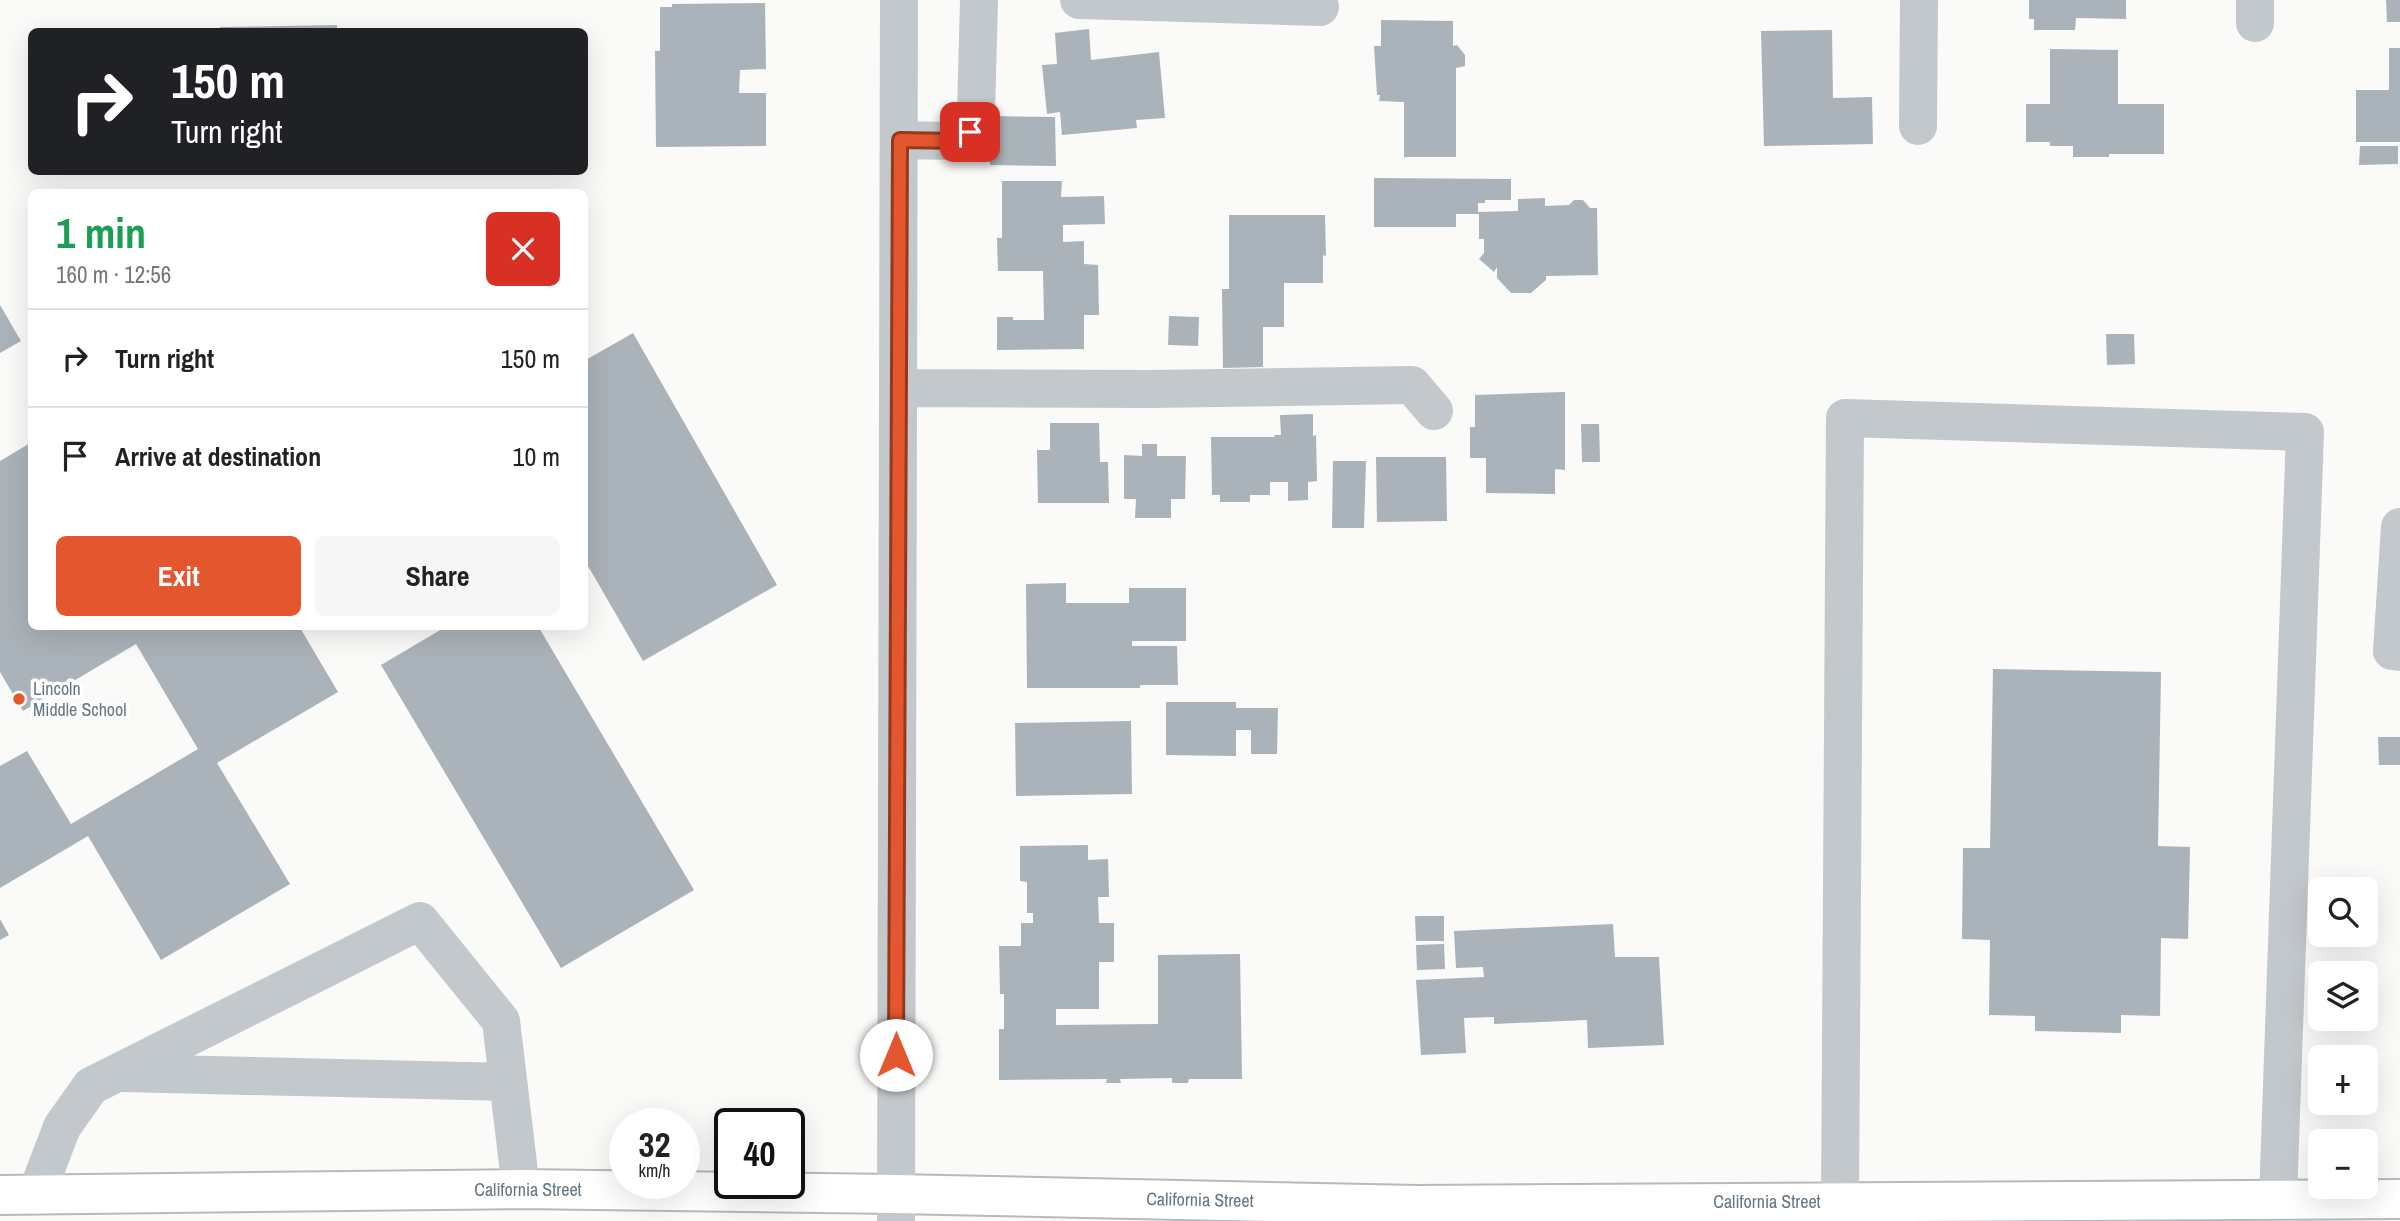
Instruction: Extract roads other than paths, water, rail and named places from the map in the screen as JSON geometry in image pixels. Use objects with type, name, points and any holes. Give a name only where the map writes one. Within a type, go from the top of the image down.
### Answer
[{"type":"main road","name":"California Street","points":[[18,1195],[521,1189],[896,1207],[1418,1213],[1840,1202],[2400,1199]]},
{"type":"street","points":[[896,1207],[900,0]]},
{"type":"street","points":[[900,140],[958,141],[970,132],[976,114],[979,0]]},
{"type":"street","points":[[1079,0],[1320,7]]},
{"type":"street","points":[[1918,125],[1919,0]]},
{"type":"street","points":[[900,388],[1150,389],[1412,385],[1434,411]]},
{"type":"street","points":[[1840,1202],[1844,418],[2305,432],[2278,1199]]},
{"type":"street","points":[[2400,527],[2392,651],[2400,652]]},
{"type":"street","points":[[18,1195],[91,1086],[420,921],[501,1021],[521,1189]]},
{"type":"street","points":[[116,1073],[508,1082]]},
{"type":"place","name":"Lincoln Middle School","points":[[19,699]]}]
